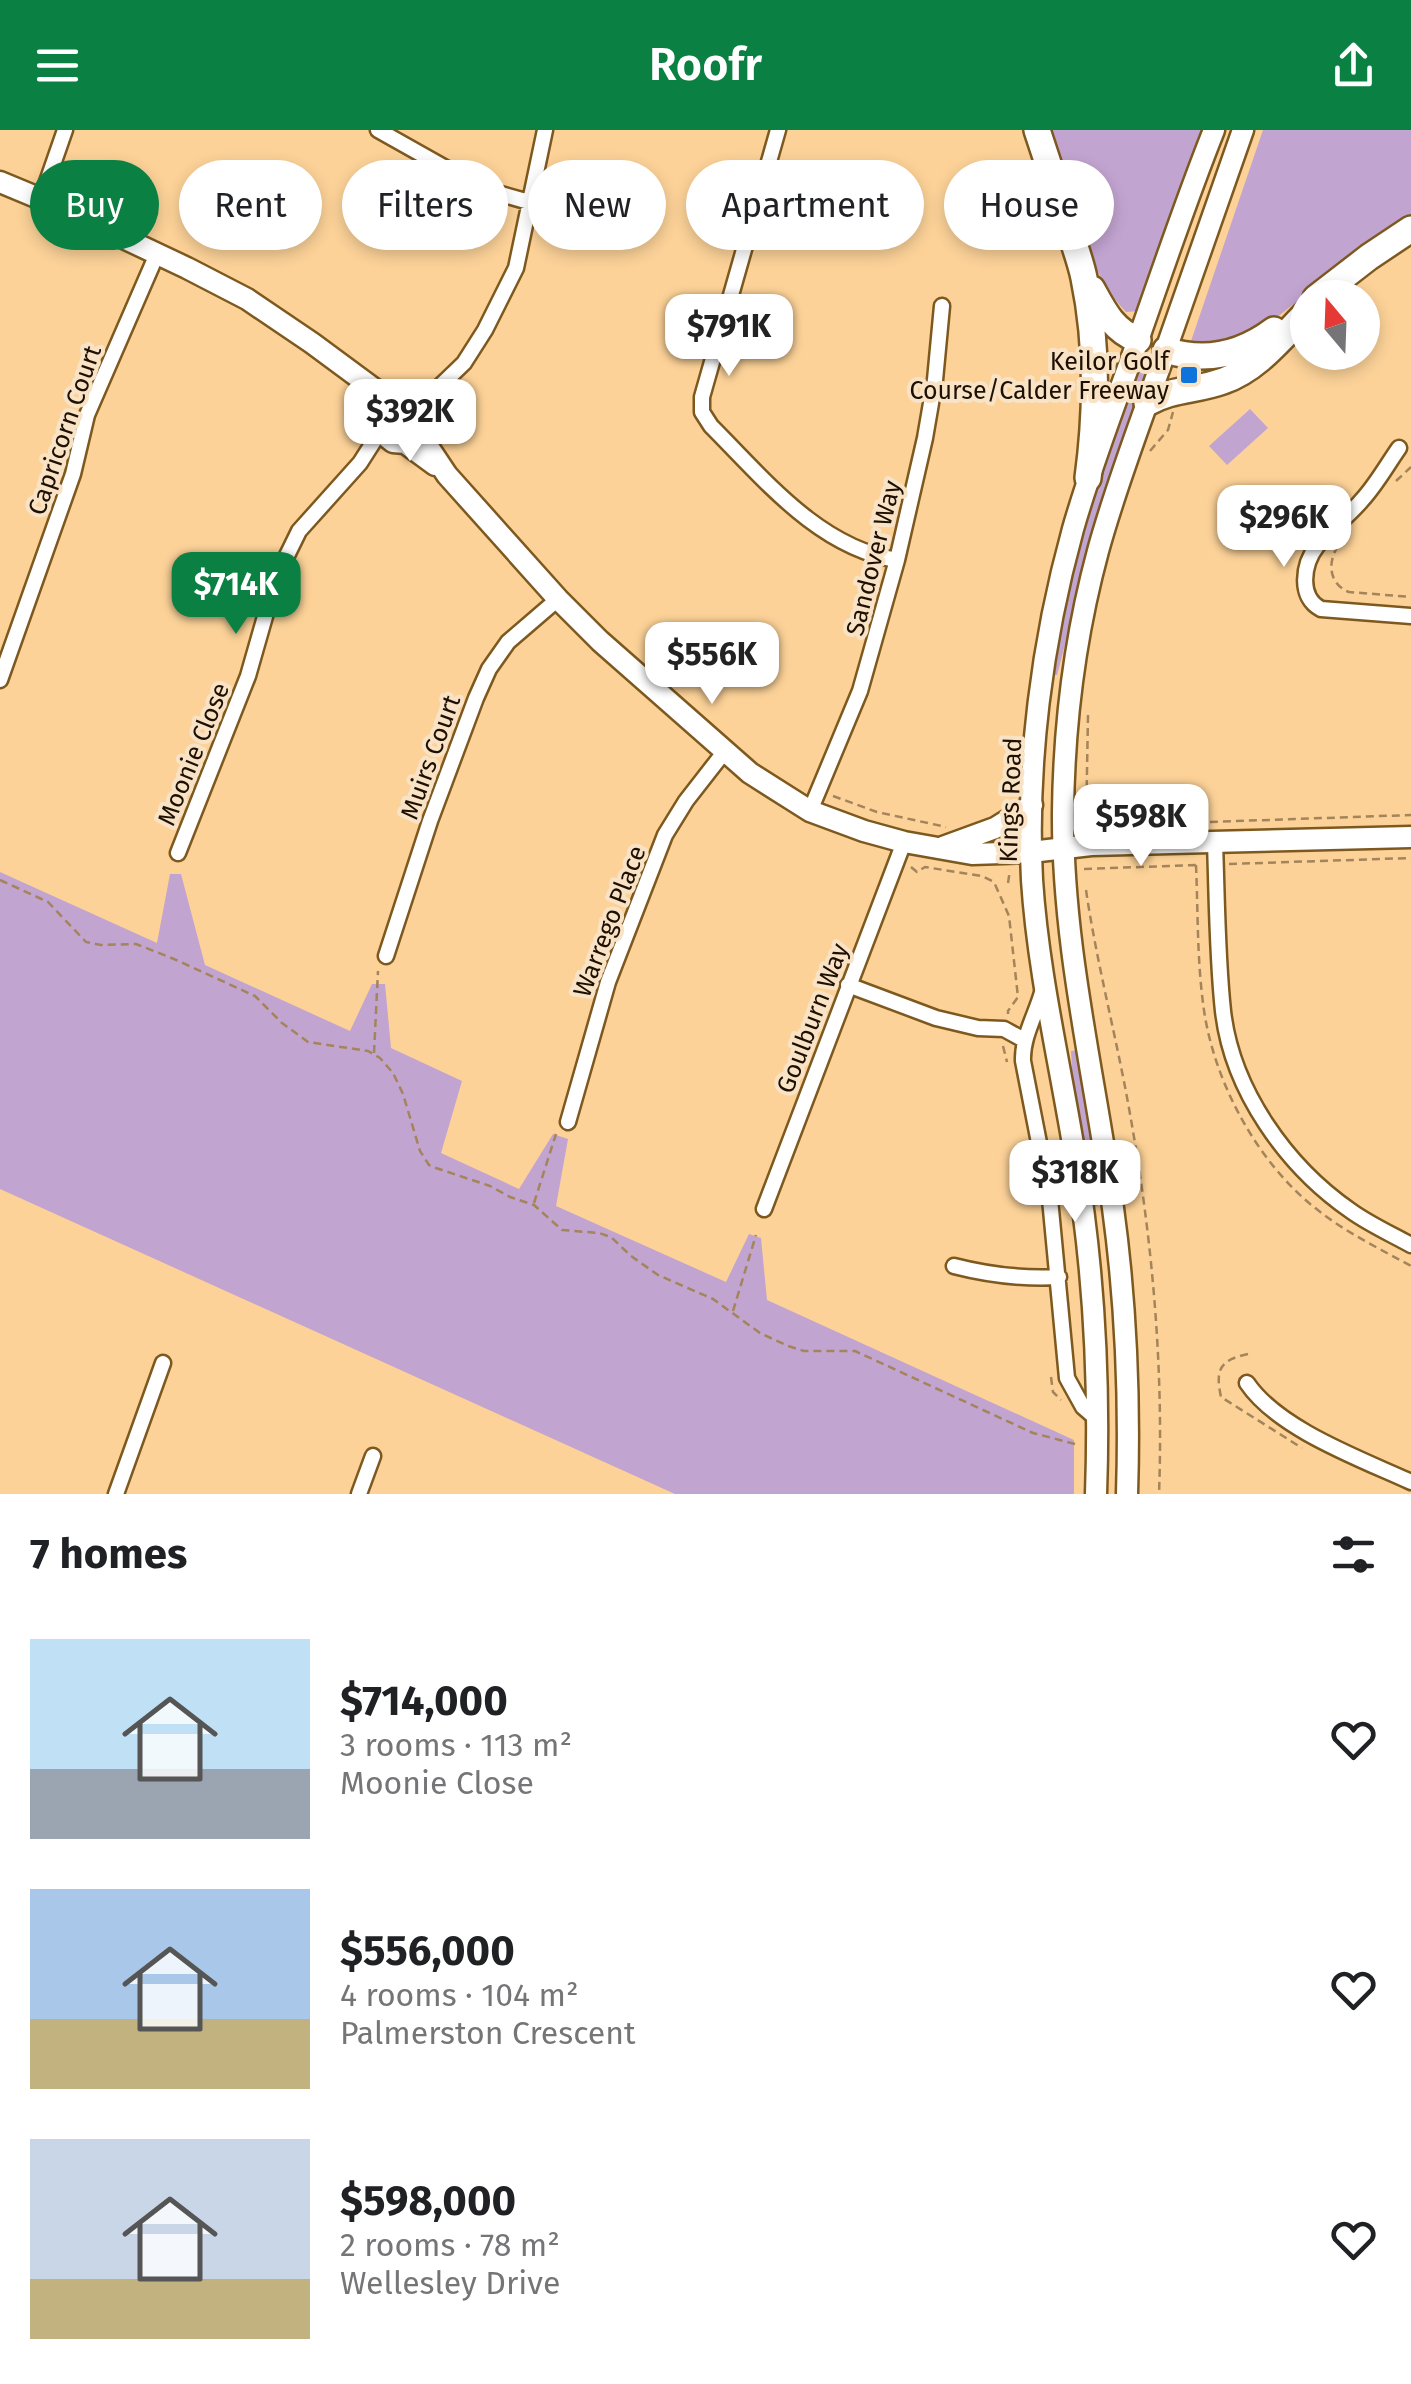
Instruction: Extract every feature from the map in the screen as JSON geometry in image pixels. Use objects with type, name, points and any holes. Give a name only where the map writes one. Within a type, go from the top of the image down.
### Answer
[{"type":"highway","points":[[1037,130],[1084,276],[1096,369],[1088,478]]},
{"type":"highway","points":[[1341,280],[1411,229]]},
{"type":"highway","points":[[1084,276],[1110,321],[1138,340]]},
{"type":"highway","points":[[1166,350],[1190,356],[1240,350],[1290,320]]},
{"type":"highway","points":[[1147,403],[1176,390],[1214,384],[1246,371],[1290,328]]},
{"type":"main road","name":"Kings Road","points":[[1096,1494],[1095,1326],[1084,1220],[1044,984],[1033,889],[1022,853],[1032,805],[1036,729],[1048,639],[1063,566],[1088,478],[1214,130]]},
{"type":"main road","points":[[1127,1494],[1128,1370],[1121,1276],[1066,910],[1078,840],[1064,772],[1078,640],[1099,549],[1244,130]]},
{"type":"main road","points":[[0,182],[30,194]]},
{"type":"main road","points":[[149,250],[247,300],[349,372],[416,412],[411,435],[418,451],[447,475],[558,599],[612,651],[772,788],[814,801],[900,851],[1022,853],[1078,840],[1215,842],[1411,836]]},
{"type":"main road","points":[[1138,340],[1166,350]]},
{"type":"main road","points":[[349,372],[377,408],[388,438],[411,435]]},
{"type":"main road","points":[[383,424],[388,410],[402,406]]},
{"type":"main road","points":[[936,849],[996,828],[1032,805]]},
{"type":"main road","points":[[1098,1420],[1128,1422]]},
{"type":"street","points":[[55,160],[65,130]]},
{"type":"street","points":[[378,130],[483,189],[528,201]]},
{"type":"street","points":[[539,160],[545,130]]},
{"type":"street","points":[[778,130],[702,397],[702,412],[711,426],[797,511],[840,541],[898,560]]},
{"type":"street","points":[[411,435],[437,389],[464,363],[493,315],[516,268],[528,211]]},
{"type":"street","name":"Capricorn Court","points":[[0,680],[73,474],[88,415],[158,254]]},
{"type":"street","name":"Sandover Way","points":[[814,801],[860,691],[898,560],[926,438],[942,306]]},
{"type":"street","points":[[402,406],[437,389]]},
{"type":"street","name":"Moonie Close","points":[[178,853],[248,676],[276,578],[300,531],[360,463],[383,424]]},
{"type":"street","name":"Moonie Close","points":[[360,463],[411,435]]},
{"type":"street","points":[[1400,448],[1364,499],[1315,548],[1304,582],[1310,599],[1321,609],[1411,616]]},
{"type":"street","name":"Muirs Court","points":[[386,956],[430,821],[489,668],[508,642],[558,599]]},
{"type":"street","name":"Warrego Place","points":[[568,1122],[608,982],[665,835],[725,751]]},
{"type":"street","points":[[1215,842],[1223,1014],[1239,1073],[1266,1124],[1310,1178],[1352,1212],[1411,1245]]},
{"type":"street","name":"Goulburn Way","points":[[764,1209],[900,851]]},
{"type":"street","points":[[1044,984],[1024,1040],[1023,1061],[1050,1199],[1067,1378],[1083,1407],[1098,1420]]},
{"type":"street","points":[[848,985],[936,1018],[978,1028],[1004,1028],[1024,1040]]},
{"type":"street","points":[[954,1266],[1000,1276],[1059,1277]]},
{"type":"street","points":[[116,1494],[162,1363]]},
{"type":"street","points":[[1247,1383],[1269,1408],[1320,1439],[1411,1482]]},
{"type":"street","points":[[359,1494],[373,1456]]},
{"type":"path","points":[[1146,456],[1171,423],[1176,390]]},
{"type":"path","points":[[1394,484],[1411,467]]},
{"type":"path","points":[[1344,540],[1330,565],[1340,589],[1411,597]]},
{"type":"path","points":[[1088,709],[1078,840],[1083,871],[1411,858]]},
{"type":"path","points":[[814,801],[955,828]]},
{"type":"path","points":[[1078,840],[1411,815]]},
{"type":"path","points":[[900,851],[917,872],[925,867],[982,876],[997,887],[1010,916],[1018,997],[1008,1011],[1009,1031],[1003,1047],[1007,1062]]},
{"type":"path","points":[[997,887],[1008,883],[1022,853]]},
{"type":"path","points":[[0,880],[48,902],[86,942],[136,944],[255,996],[308,1042],[374,1054],[394,1074],[420,1151],[429,1164],[534,1205],[562,1230],[600,1233],[611,1238],[658,1275],[704,1294],[788,1346],[804,1351],[855,1350],[1033,1433],[1080,1446],[1079,1433]]},
{"type":"path","points":[[1086,890],[1144,1198],[1158,1355],[1159,1494]]},
{"type":"path","points":[[374,1054],[378,972],[386,956]]},
{"type":"path","points":[[534,1205],[557,1133],[568,1122]]},
{"type":"path","points":[[733,1313],[756,1235]]},
{"type":"path","points":[[1051,1371],[1053,1392],[1067,1408]]},
{"type":"shaded area","points":[[1048,130],[1203,130],[1138,311],[1126,312],[1111,294],[1088,250],[1114,250],[1114,160],[1057,160]]},
{"type":"shaded area","points":[[1263,130],[1411,130],[1411,218],[1323,280],[1290,280],[1290,307],[1261,330],[1243,340],[1189,347]]},
{"type":"shaded area","points":[[1137,366],[1148,370],[1088,557],[1057,675],[1051,674],[1081,532]]},
{"type":"shaded area","points":[[1250,409],[1268,428],[1227,465],[1209,446]]},
{"type":"shaded area","points":[[0,872],[157,943],[170,874],[181,874],[205,965],[350,1031],[372,984],[385,984],[391,1048],[462,1081],[441,1153],[519,1189],[553,1134],[568,1139],[556,1206],[726,1282],[749,1234],[761,1238],[767,1300],[1074,1440],[1074,1494],[675,1494],[0,1189]]},
{"type":"shaded area","points":[[1078,1050],[1096,1163],[1098,1206],[1091,1207],[1072,1071],[1071,1051]]},
{"type":"place","name":"Keilor Golf Course/Calder Freeway","points":[[1189,375]]}]
